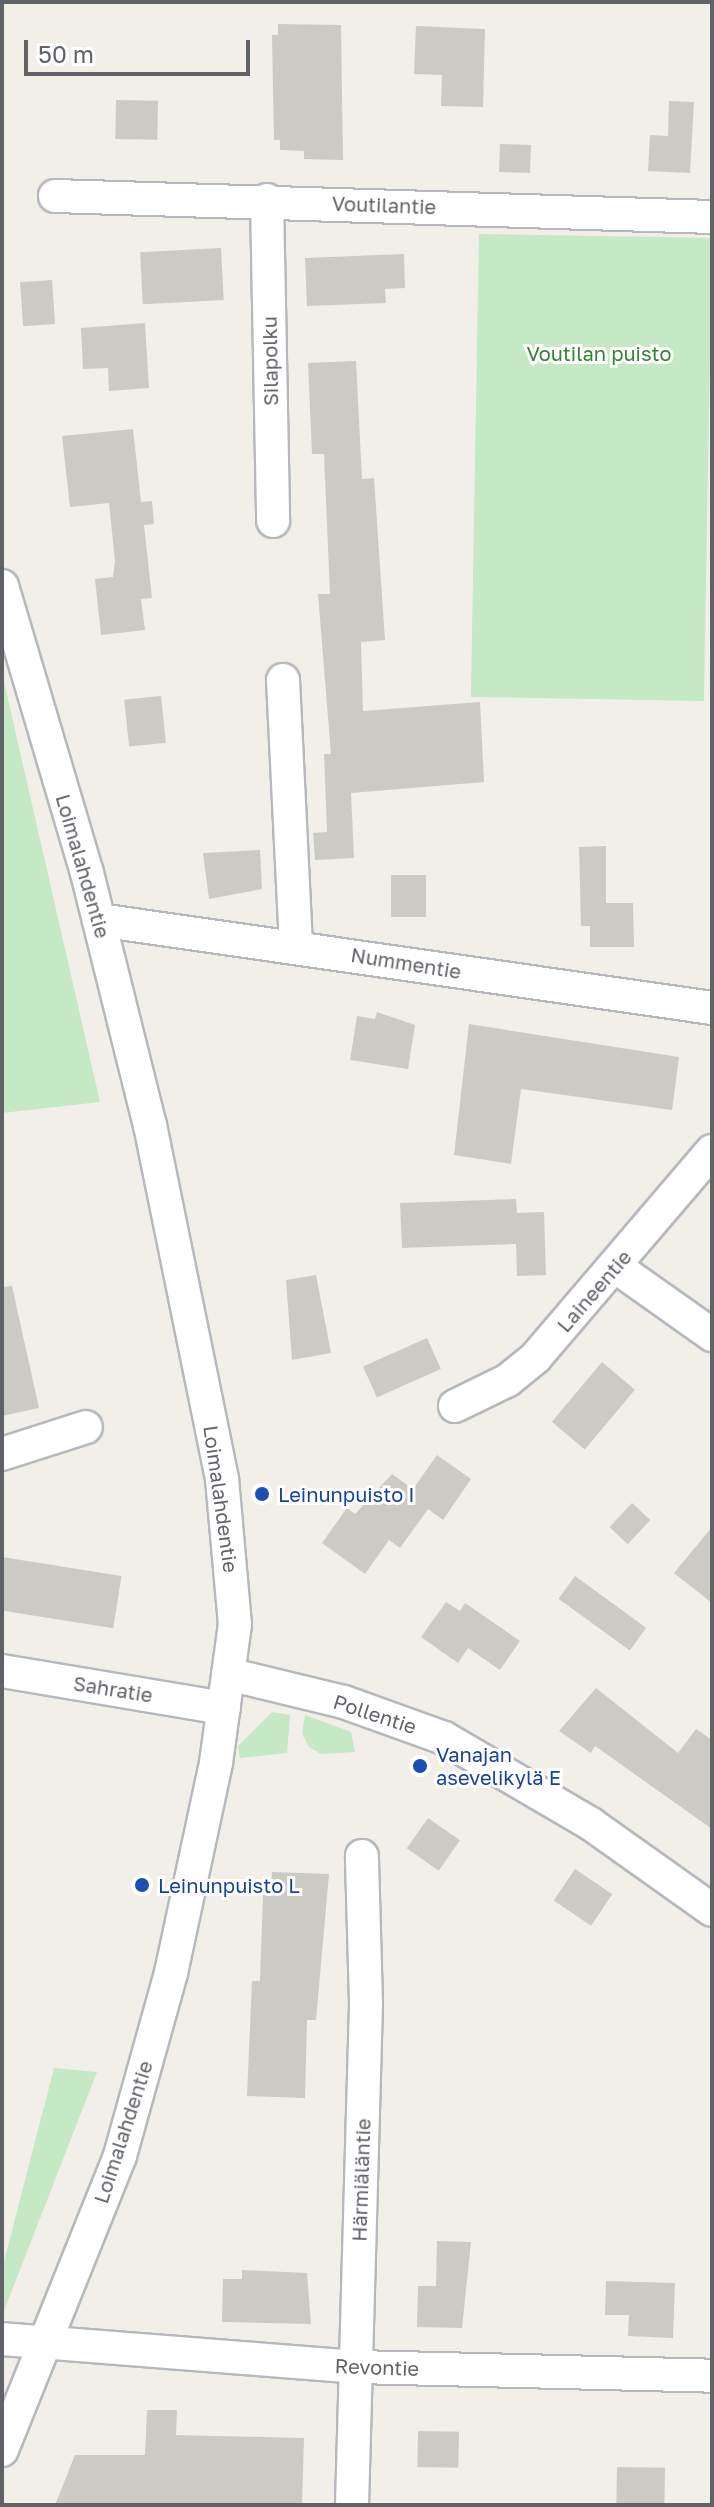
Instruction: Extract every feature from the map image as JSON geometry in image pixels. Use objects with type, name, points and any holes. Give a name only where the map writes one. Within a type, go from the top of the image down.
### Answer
[{"type":"street","name":"Voutilantie","points":[[55,196],[267,200],[712,217]]},
{"type":"street","name":"Silapolku","points":[[267,200],[273,521]]},
{"type":"street","name":"Loimalahdentie","points":[[2,586],[99,920],[150,1125],[222,1479],[235,1624],[224,1708],[171,1973],[120,2156],[2,2450]]},
{"type":"street","points":[[283,680],[296,946]]},
{"type":"street","name":"Nummentie","points":[[99,920],[712,1008]]},
{"type":"street","name":"Laineentie","points":[[455,1406],[508,1380],[536,1357],[712,1151]]},
{"type":"street","points":[[616,1267],[712,1335]]},
{"type":"street","points":[[2,1454],[86,1427]]},
{"type":"street","name":"Sahratie","points":[[2,1671],[224,1708]]},
{"type":"street","name":"Pollentie","points":[[228,1674],[344,1702],[444,1738],[591,1824],[712,1910]]},
{"type":"street","name":"Härmiäläntie","points":[[352,2505],[366,2003],[362,1856]]},
{"type":"street","name":"Revontie","points":[[2,2339],[43,2346],[356,2367],[712,2376]]},
{"type":"green space","name":"Voutilan puisto","points":[[479,234],[712,238],[704,701],[471,697]]},
{"type":"green space","points":[[2,673],[100,1102],[2,1113]]},
{"type":"green space","points":[[272,1712],[290,1715],[287,1753],[240,1758],[238,1746]]},
{"type":"green space","points":[[305,1715],[351,1732],[355,1752],[321,1754],[309,1747],[302,1734]]},
{"type":"green space","points":[[54,2068],[97,2072],[2,2316],[2,2269]]},
{"type":"building","points":[[278,24],[341,25],[343,160],[304,159],[304,151],[280,150],[280,140],[274,140],[272,35],[278,35]]},
{"type":"building","points":[[416,26],[485,29],[483,107],[441,106],[442,75],[414,74]]},
{"type":"building","points":[[116,100],[158,101],[157,140],[115,139]]},
{"type":"building","points":[[669,101],[694,102],[690,173],[648,171],[650,135],[668,136]]},
{"type":"building","points":[[500,144],[531,145],[530,173],[499,172]]},
{"type":"building","points":[[221,248],[224,300],[143,304],[140,252]]},
{"type":"building","points":[[404,254],[405,288],[385,289],[386,303],[307,306],[305,258]]},
{"type":"building","points":[[52,280],[55,324],[23,326],[20,282]]},
{"type":"building","points":[[145,323],[149,388],[109,391],[108,368],[83,369],[81,328]]},
{"type":"building","points":[[356,361],[362,479],[374,478],[385,640],[361,642],[363,711],[480,702],[484,782],[351,793],[354,858],[315,860],[313,833],[327,832],[324,754],[331,754],[318,594],[330,594],[324,454],[312,454],[308,363]]},
{"type":"building","points":[[133,429],[141,502],[152,501],[154,524],[144,525],[152,598],[141,599],[145,630],[101,635],[95,579],[113,577],[115,561],[109,503],[70,507],[62,436]]},
{"type":"building","points":[[161,696],[166,743],[129,747],[124,700]]},
{"type":"building","points":[[606,846],[606,903],[633,903],[634,947],[590,947],[590,926],[581,926],[579,847]]},
{"type":"building","points":[[260,850],[262,889],[209,899],[203,853]]},
{"type":"building","points":[[391,875],[426,875],[426,917],[391,917]]},
{"type":"building","points":[[377,1012],[415,1025],[408,1069],[350,1060],[357,1016],[375,1019]]},
{"type":"building","points":[[469,1024],[679,1057],[672,1110],[521,1089],[511,1164],[454,1155]]},
{"type":"building","points":[[516,1199],[517,1213],[544,1212],[546,1275],[517,1276],[516,1244],[402,1248],[400,1203]]},
{"type":"building","points":[[316,1275],[331,1353],[292,1360],[286,1280]]},
{"type":"building","points":[[12,1286],[39,1408],[2,1416],[2,1287]]},
{"type":"building","points":[[427,1338],[441,1369],[377,1398],[363,1366]]},
{"type":"building","points":[[602,1362],[635,1390],[585,1449],[552,1422]]},
{"type":"building","points":[[437,1455],[471,1479],[443,1520],[428,1509],[400,1548],[389,1540],[365,1574],[322,1543],[347,1508],[355,1514],[392,1474],[413,1489]]},
{"type":"building","points":[[632,1503],[650,1520],[628,1544],[609,1527]]},
{"type":"building","points":[[712,1527],[712,1603],[674,1573]]},
{"type":"building","points":[[2,1557],[122,1576],[113,1628],[2,1611]]},
{"type":"building","points":[[575,1576],[646,1628],[630,1650],[559,1599]]},
{"type":"building","points":[[446,1602],[460,1611],[465,1603],[520,1641],[500,1670],[468,1648],[458,1663],[421,1637]]},
{"type":"building","points":[[596,1688],[678,1753],[696,1729],[712,1740],[712,1829],[595,1746],[591,1753],[559,1731]]},
{"type":"building","points":[[428,1818],[460,1840],[439,1871],[407,1848]]},
{"type":"building","points":[[575,1869],[612,1894],[591,1926],[554,1901]]},
{"type":"building","points":[[272,1872],[329,1874],[316,2020],[307,2020],[305,2098],[247,2096],[252,1981],[260,1981],[263,1895],[271,1896]]},
{"type":"building","points":[[437,2241],[471,2242],[462,2328],[417,2327],[418,2286],[436,2286]]},
{"type":"building","points":[[242,2270],[307,2273],[311,2324],[222,2322],[223,2279],[242,2279]]},
{"type":"building","points":[[606,2281],[675,2283],[673,2338],[628,2336],[629,2315],[605,2315]]},
{"type":"building","points":[[147,2410],[177,2410],[176,2435],[304,2438],[302,2505],[55,2505],[75,2455],[145,2455]]},
{"type":"building","points":[[418,2431],[459,2432],[458,2468],[417,2467]]},
{"type":"building","points":[[617,2467],[665,2468],[664,2505],[616,2505]]},
{"type":"place","name":"Leinunpuisto I","points":[[262,1494]]},
{"type":"place","name":"Vanajan asevelikylä E","points":[[420,1766]]},
{"type":"place","name":"Leinunpuisto L","points":[[142,1885]]}]
